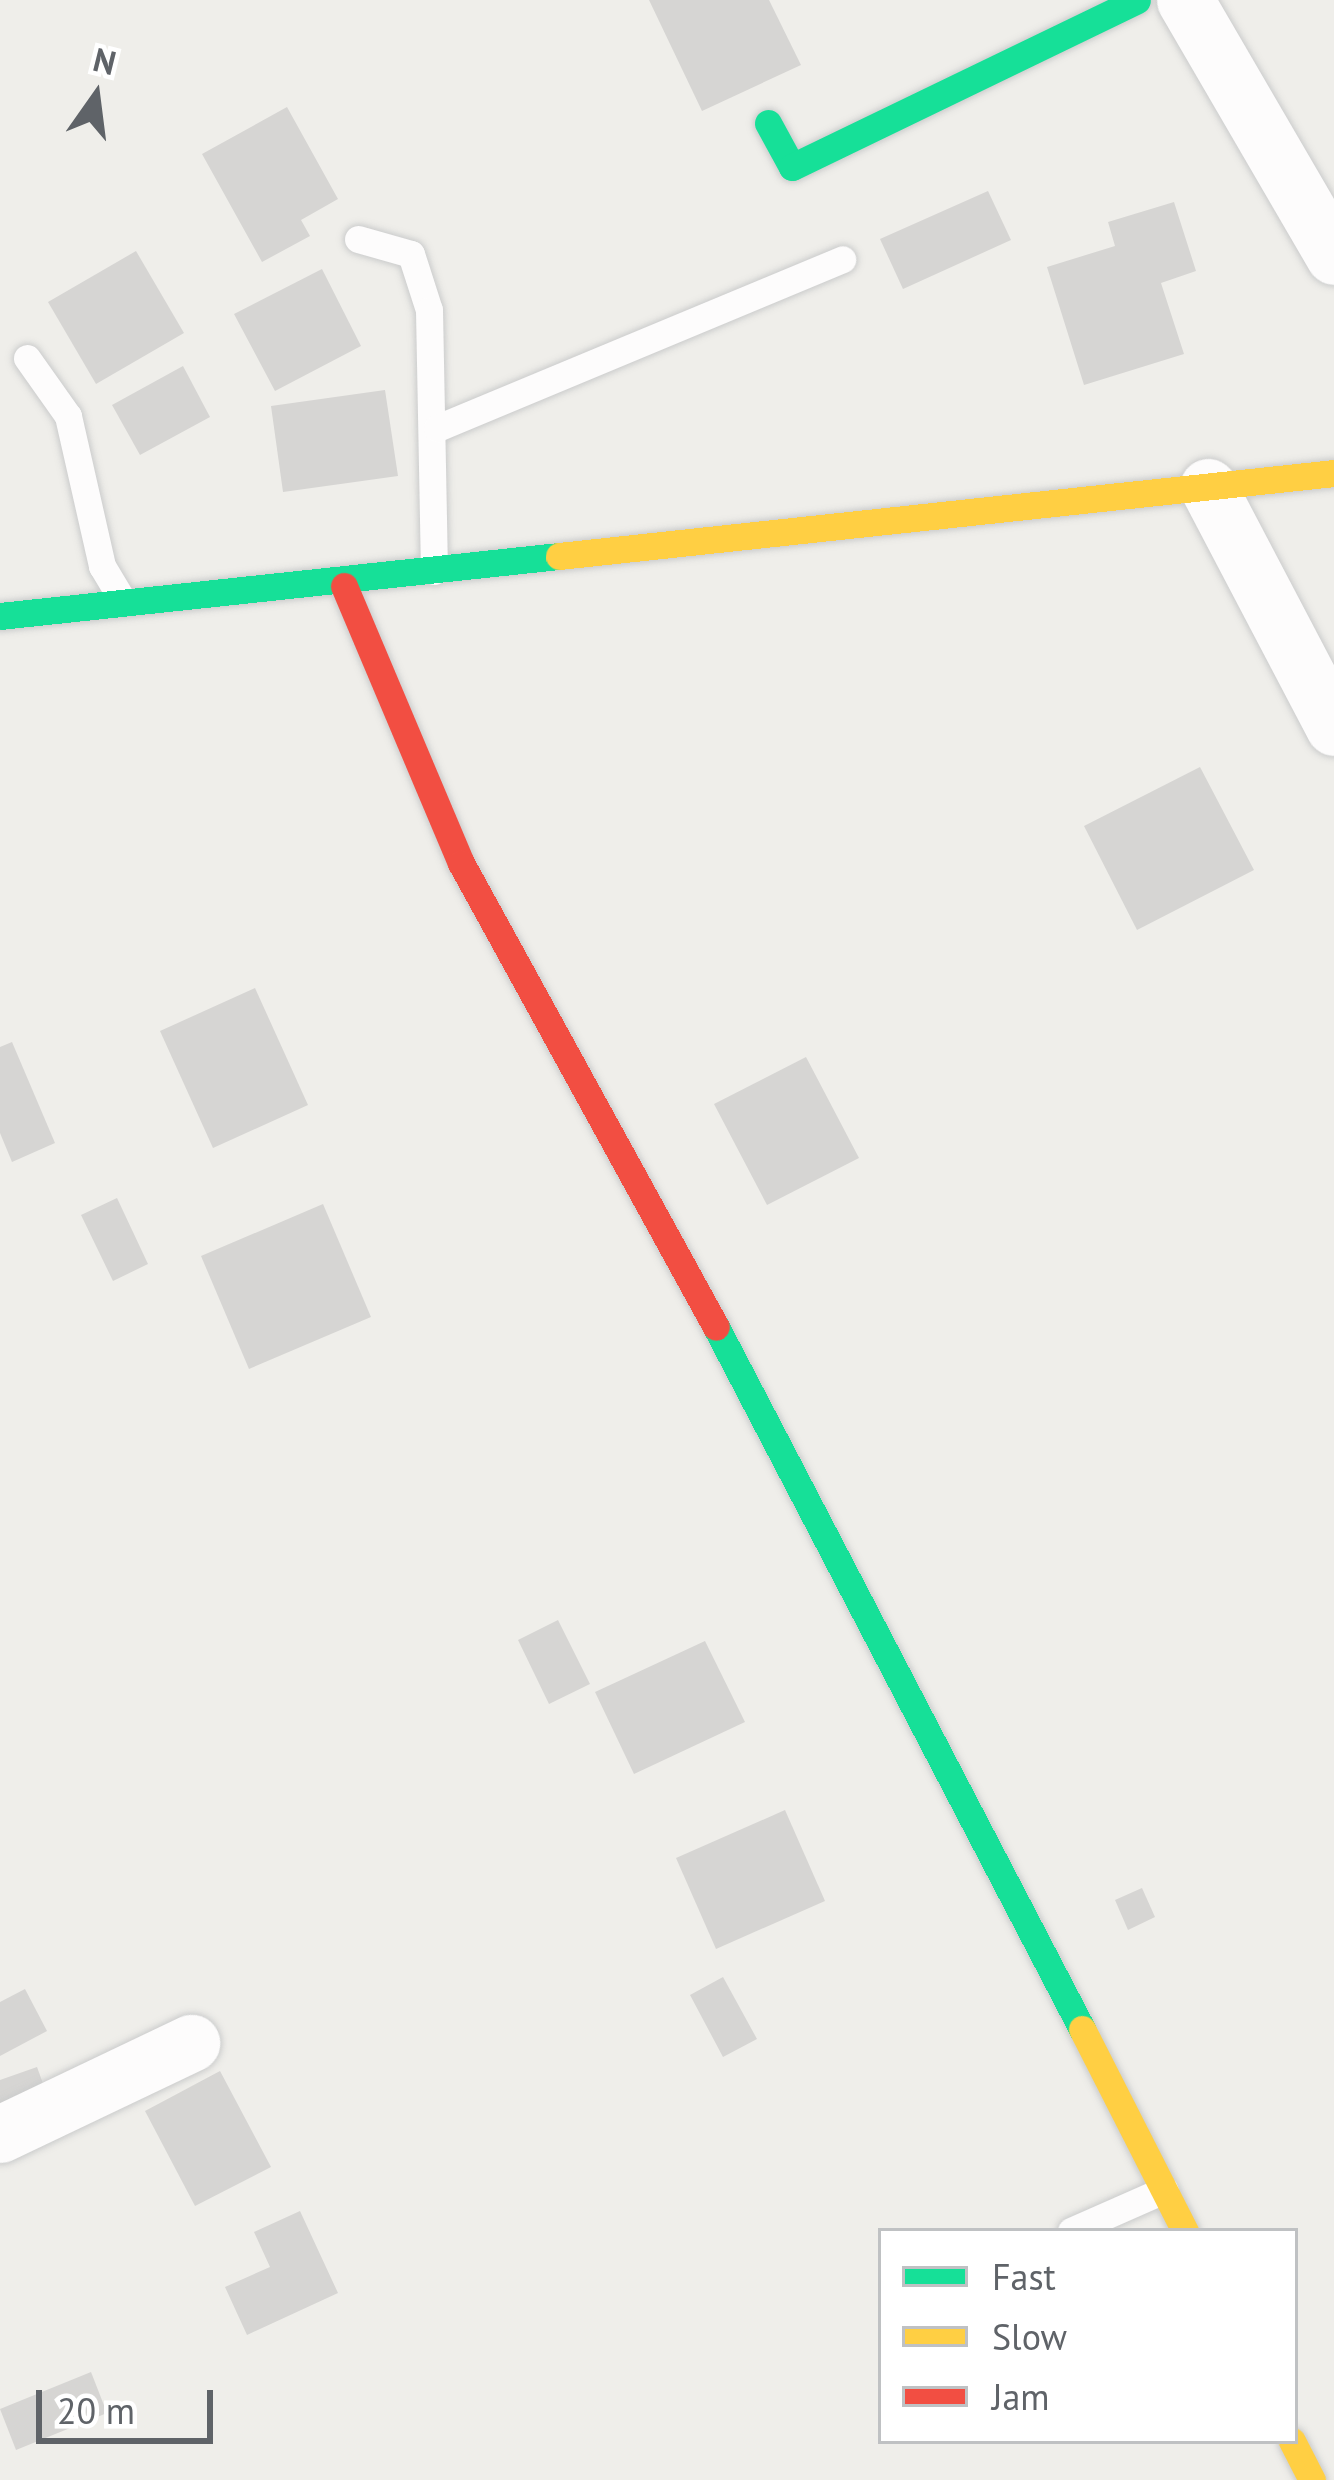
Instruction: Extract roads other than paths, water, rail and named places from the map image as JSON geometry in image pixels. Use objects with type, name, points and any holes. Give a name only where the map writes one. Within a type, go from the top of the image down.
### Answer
[{"type":"street","points":[[768,123],[792,167],[1137,0]]},
{"type":"street","points":[[1185,0],[1334,256]]},
{"type":"street","points":[[0,616],[122,599],[344,586],[1334,472]]},
{"type":"street","points":[[1208,487],[1334,727]]},
{"type":"street","points":[[344,586],[461,863],[798,1476],[1183,2228]]},
{"type":"street","points":[[0,2134],[191,2043]]},
{"type":"street","points":[[1294,2444],[1312,2480]]},
{"type":"lane","points":[[358,239],[411,254],[436,348],[434,575]]},
{"type":"lane","points":[[437,428],[842,259]]},
{"type":"lane","points":[[27,358],[68,416],[102,566],[122,599]]},
{"type":"lane","points":[[1078,2228],[1164,2190]]}]
